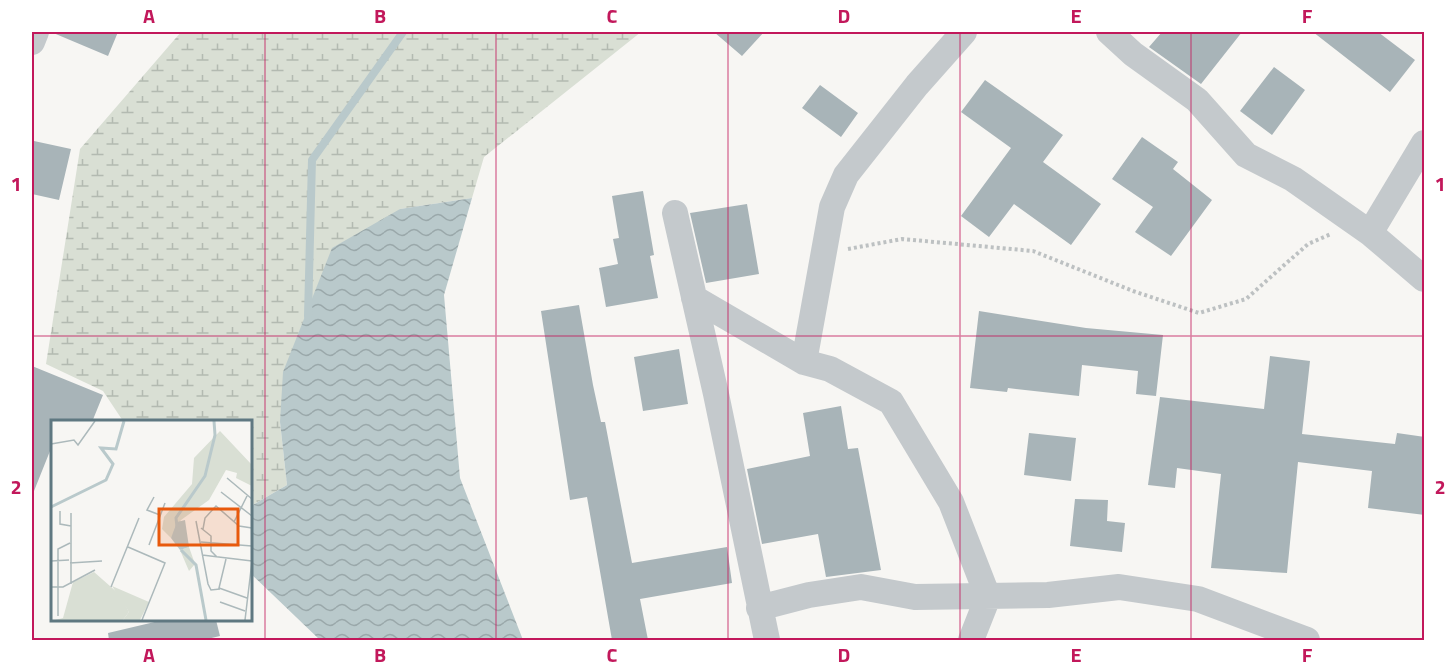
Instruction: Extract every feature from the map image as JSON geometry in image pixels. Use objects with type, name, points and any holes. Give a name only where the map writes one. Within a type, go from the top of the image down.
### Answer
[{"type":"street","points":[[32,42],[36,32]]},
{"type":"street","points":[[804,362],[832,207],[846,175],[917,85],[963,32]]},
{"type":"street","points":[[1109,32],[1133,54],[1197,100],[1246,155],[1293,179],[1370,233],[1425,279]]},
{"type":"street","points":[[1370,233],[1425,143]]},
{"type":"street","points":[[675,213],[767,640]]},
{"type":"street","points":[[694,298],[804,362],[830,369],[891,402],[951,502],[988,597],[971,640]]},
{"type":"street","points":[[759,608],[809,595],[861,587],[915,597],[1048,595],[1119,587],[1198,599],[1307,640]]},
{"type":"path","points":[[823,251],[867,247],[902,239],[1033,251],[1133,291],[1199,313],[1246,299],[1308,244],[1336,232],[1370,233]]},
{"type":"green space","points":[[181,32],[641,32],[484,157],[472,198],[400,209],[280,422],[287,485],[252,505],[252,420],[122,420],[103,391],[46,364],[80,149]]},
{"type":"water","points":[[472,198],[444,295],[460,478],[523,640],[320,640],[252,575],[252,505],[287,485],[280,422],[283,372],[332,248],[400,209]]},
{"type":"building","points":[[51,32],[118,32],[108,56]]},
{"type":"building","points":[[714,32],[764,32],[742,56]]},
{"type":"building","points":[[1162,32],[1242,32],[1201,84],[1149,47]]},
{"type":"building","points":[[1313,32],[1378,32],[1415,60],[1390,92]]},
{"type":"building","points":[[1274,67],[1305,90],[1272,135],[1240,111]]},
{"type":"building","points":[[985,80],[1063,135],[1043,162],[1101,204],[1071,245],[1014,204],[989,237],[961,216],[1011,148],[961,112]]},
{"type":"building","points":[[820,85],[858,113],[841,137],[802,108]]},
{"type":"building","points":[[1142,137],[1178,162],[1173,169],[1212,200],[1171,256],[1135,232],[1153,207],[1112,179]]},
{"type":"building","points":[[34,141],[71,149],[59,200],[32,194]]},
{"type":"building","points":[[643,191],[654,255],[650,256],[658,298],[606,307],[599,268],[618,264],[613,239],[619,238],[612,196]]},
{"type":"building","points":[[747,204],[759,274],[706,283],[690,213]]},
{"type":"building","points":[[579,305],[593,385],[601,422],[605,422],[632,563],[727,547],[732,583],[640,599],[648,640],[612,640],[587,497],[570,500],[541,311]]},
{"type":"building","points":[[979,311],[1086,328],[1163,335],[1156,396],[1136,394],[1138,371],[1082,365],[1079,396],[1008,388],[1007,392],[970,388]]},
{"type":"building","points":[[679,349],[688,404],[643,411],[634,357]]},
{"type":"building","points":[[1270,356],[1310,361],[1302,434],[1395,444],[1397,433],[1425,437],[1425,515],[1368,508],[1372,471],[1298,462],[1287,573],[1211,568],[1221,474],[1177,468],[1175,488],[1148,485],[1160,397],[1264,409]]},
{"type":"building","points":[[32,366],[103,395],[93,420],[51,420],[51,448],[32,496]]},
{"type":"building","points":[[841,406],[848,449],[858,448],[881,570],[826,577],[818,534],[762,544],[747,469],[810,456],[803,413]]},
{"type":"building","points":[[1029,433],[1076,438],[1071,481],[1024,475]]},
{"type":"building","points":[[1075,499],[1108,500],[1107,521],[1125,523],[1122,552],[1070,546]]},
{"type":"building","points":[[159,621],[216,621],[220,636],[203,640],[109,640],[108,633]]},
{"type":"waterway","points":[[308,316],[312,160],[403,32]]}]
